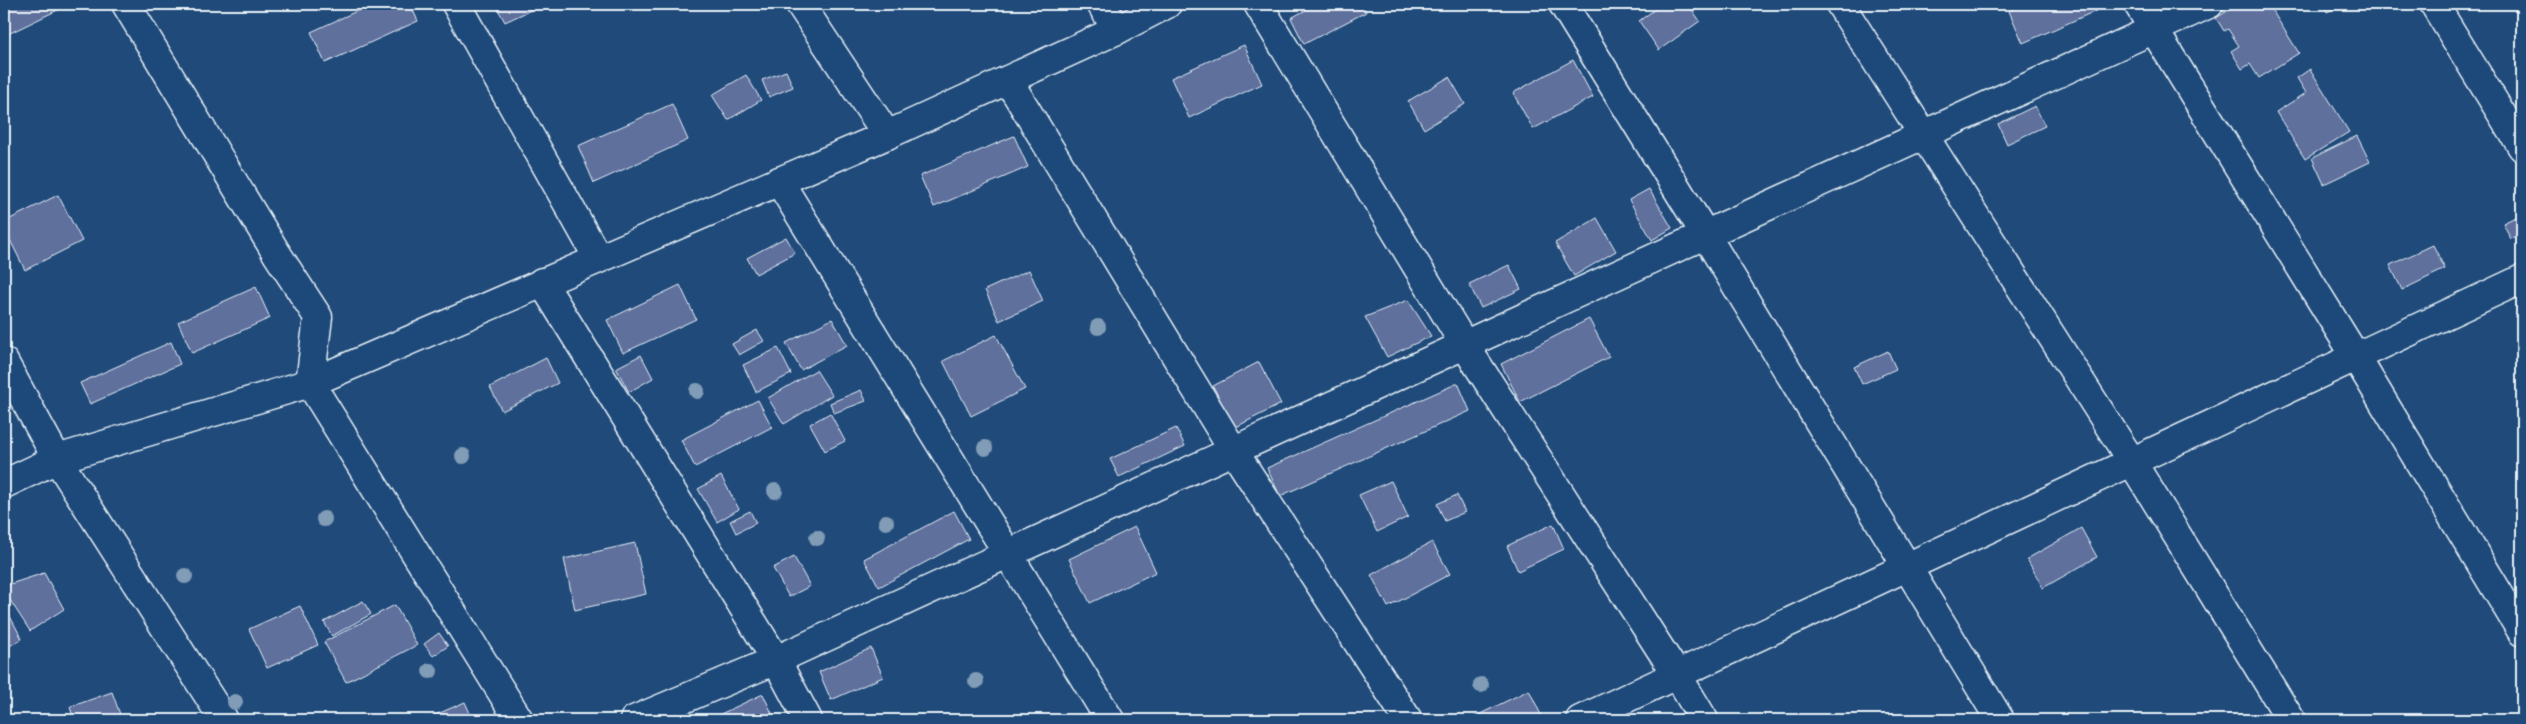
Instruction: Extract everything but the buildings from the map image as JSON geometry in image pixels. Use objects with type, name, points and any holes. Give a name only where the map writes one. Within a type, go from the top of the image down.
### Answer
[{"type":"street","points":[[126,4],[277,254],[318,317],[310,383],[520,720]]},
{"type":"street","points":[[456,4],[598,258]]},
{"type":"street","points":[[800,4],[887,135]]},
{"type":"street","points":[[1102,4],[1117,30]]},
{"type":"street","points":[[4,484],[58,459],[310,383],[887,135],[1117,30],[1167,4]]},
{"type":"street","points":[[1258,4],[1464,344],[1677,674],[1704,720]]},
{"type":"street","points":[[1563,4],[2000,720]]},
{"type":"street","points":[[1840,4],[2132,462],[2291,720]]},
{"type":"street","points":[[2138,4],[2356,356],[2522,632]]},
{"type":"street","points":[[634,720],[776,660],[2209,4]]},
{"type":"street","points":[[2434,4],[2522,147]]},
{"type":"street","points":[[1008,80],[1233,450],[1408,720]]},
{"type":"street","points":[[779,181],[1110,720]]},
{"type":"street","points":[[1580,720],[2522,279]]},
{"type":"street","points":[[542,282],[776,660],[808,720]]},
{"type":"street","points":[[4,362],[58,459],[224,720]]}]
